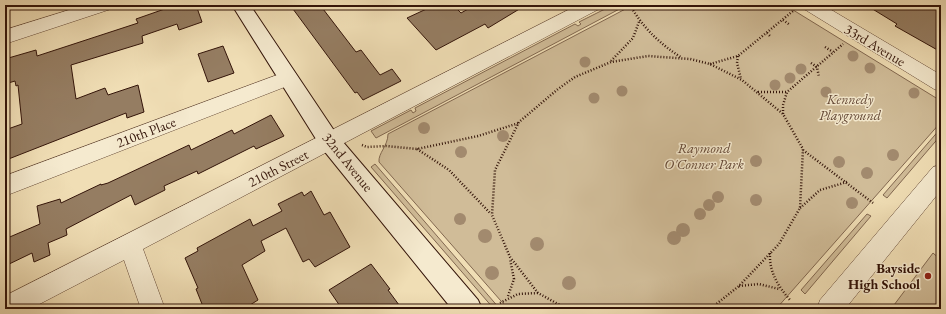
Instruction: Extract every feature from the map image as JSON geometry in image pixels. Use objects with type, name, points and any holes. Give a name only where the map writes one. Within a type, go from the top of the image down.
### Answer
[{"type":"street","points":[[5,37],[105,5]]},
{"type":"street","name":"32nd Avenue","points":[[241,5],[329,141],[469,309]]},
{"type":"street","name":"210th Street","points":[[5,309],[593,5]]},
{"type":"street","name":"33rd Avenue","points":[[802,8],[941,84]]},
{"type":"street","name":"210th Place","points":[[5,186],[288,78]]},
{"type":"street","points":[[829,309],[941,174]]},
{"type":"street","points":[[130,244],[153,309]]},
{"type":"path","points":[[630,5],[639,22],[650,34],[683,59]]},
{"type":"path","points":[[710,64],[738,56],[783,20],[802,8]]},
{"type":"path","points":[[783,20],[790,25]]},
{"type":"path","points":[[611,62],[633,38],[639,22]]},
{"type":"path","points":[[767,33],[770,36]]},
{"type":"path","points":[[825,47],[833,52]]},
{"type":"path","points":[[783,114],[783,105],[787,92],[839,47]]},
{"type":"path","points":[[492,215],[495,170],[507,143],[519,122],[558,88],[575,78],[611,62],[648,56],[683,59],[710,64],[742,80],[783,114],[802,149],[873,202]]},
{"type":"path","points":[[738,56],[737,63],[742,80]]},
{"type":"path","points":[[812,63],[816,67],[819,77]]},
{"type":"path","points":[[758,92],[787,92]]},
{"type":"path","points":[[360,144],[367,147],[386,146],[417,149],[478,136],[519,122]]},
{"type":"path","points":[[417,149],[448,170],[492,215],[510,257],[513,269],[514,279],[508,297]]},
{"type":"path","points":[[800,208],[802,149]]},
{"type":"path","points":[[710,309],[739,286],[779,244],[800,208],[820,190],[847,182]]},
{"type":"path","points":[[770,253],[769,264],[780,289],[790,300]]},
{"type":"path","points":[[510,257],[538,293],[567,309]]},
{"type":"path","points":[[739,286],[753,283],[766,284],[780,289]]},
{"type":"path","points":[[500,303],[516,293],[538,293]]},
{"type":"green space","points":[[613,5],[627,5],[376,138],[371,131],[411,110],[413,113],[416,111],[415,108],[575,24],[578,26],[581,24],[579,22]]},
{"type":"green space","name":"Raymond O'Conner Park","points":[[633,5],[785,5],[941,101],[941,122],[776,309],[508,309],[379,162],[388,138],[388,134]]},
{"type":"green space","points":[[941,128],[941,135],[887,198],[883,195]]},
{"type":"green space","points":[[375,164],[500,309],[494,309],[371,167]]},
{"type":"green space","points":[[867,214],[871,216],[805,294],[801,290]]},
{"type":"green space","name":"Bayside High School","points":[[933,253],[941,260],[941,309],[891,309]]},
{"type":"building","points":[[176,5],[196,5],[202,22],[179,30],[177,24],[142,36],[143,43],[71,65],[76,99],[105,88],[108,95],[138,85],[144,112],[127,118],[126,113],[6,160],[5,130],[22,124],[18,85],[16,86],[15,81],[5,84],[5,59],[36,50],[37,56],[138,23],[136,19]]},
{"type":"building","points":[[303,5],[320,5],[356,52],[361,50],[380,75],[392,69],[401,81],[363,100],[357,92],[355,93],[293,9]]},
{"type":"building","points":[[435,5],[453,5],[461,13],[475,5],[526,5],[488,28],[485,24],[436,50],[407,18]]},
{"type":"building","points":[[866,5],[941,5],[941,52],[895,26],[897,24]]},
{"type":"building","points":[[223,46],[234,73],[208,82],[198,54]]},
{"type":"building","points":[[271,115],[284,136],[256,149],[254,146],[198,174],[197,171],[164,186],[165,190],[135,205],[131,195],[66,229],[67,235],[48,243],[50,255],[34,262],[32,253],[5,266],[5,239],[40,224],[37,206],[60,199],[61,203],[189,145],[191,150],[232,130],[234,134]]},
{"type":"building","points":[[311,191],[324,215],[330,212],[350,247],[315,267],[309,259],[303,262],[286,228],[261,241],[265,251],[242,265],[258,300],[250,305],[252,309],[204,309],[196,289],[198,288],[185,258],[198,251],[197,248],[250,219],[253,226],[282,211],[278,204],[302,192],[304,196]]},
{"type":"building","points":[[371,264],[390,289],[388,290],[402,309],[342,309],[329,290]]},
{"type":"place","name":"Bayside High School","points":[[928,276]]},
{"type":"park label","name":"Kennedy Playground","points":[[850,108]]}]
